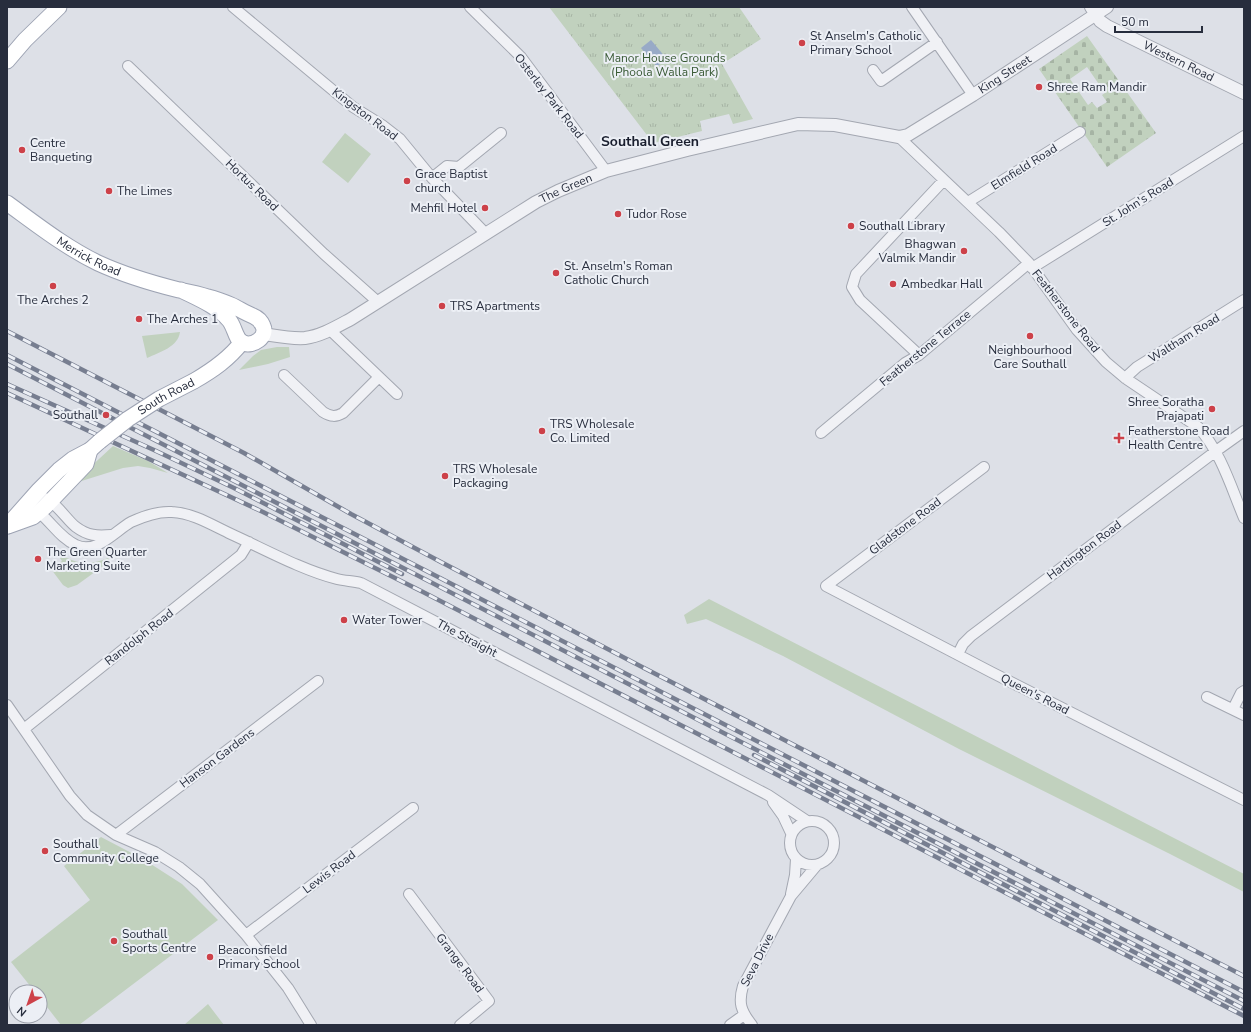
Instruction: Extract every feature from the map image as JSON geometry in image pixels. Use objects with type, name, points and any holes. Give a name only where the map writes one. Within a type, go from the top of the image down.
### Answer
[{"type":"main road","points":[[7,61],[25,40],[58,7]]},
{"type":"main road","name":"Merrick Road","points":[[7,203],[62,242],[99,263],[139,279],[208,296],[231,305],[250,315]]},
{"type":"main road","name":"Merrick Road","points":[[181,290],[205,302],[222,313],[230,321],[238,336]]},
{"type":"main road","points":[[250,315],[260,320],[264,328],[264,334],[260,340],[255,343],[248,344],[238,336],[237,322],[250,315]]},
{"type":"main road","name":"South Road","points":[[7,526],[59,470],[73,459],[95,445],[132,416],[224,362],[234,353],[238,336]]},
{"type":"main road","name":"South Road","points":[[7,526],[33,517],[38,513],[86,464],[95,445]]},
{"type":"street","name":"Kingston Road","points":[[233,7],[353,107],[382,125],[400,139],[432,178],[486,234]]},
{"type":"street","name":"Osterley Park Road","points":[[470,7],[521,58],[606,171]]},
{"type":"street","points":[[912,7],[973,95]]},
{"type":"street","name":"King Street","points":[[899,137],[908,135],[973,95],[1093,11],[1107,7]]},
{"type":"street","name":"Western Road","points":[[1093,11],[1100,21],[1107,26],[1244,93]]},
{"type":"street","points":[[873,70],[881,81],[937,42]]},
{"type":"street","name":"Hortus Road","points":[[128,66],[324,254],[378,302]]},
{"type":"street","name":"The Green","points":[[264,334],[304,338],[330,330],[351,319],[536,202],[606,171],[798,124],[835,125],[899,137]]},
{"type":"street","name":"Elmfield Road","points":[[968,202],[1080,132]]},
{"type":"street","points":[[432,178],[447,166],[459,167],[501,133]]},
{"type":"street","name":"St. John's Road","points":[[1030,265],[1244,136]]},
{"type":"street","name":"Featherstone Road","points":[[899,137],[999,232],[1030,265],[1078,330],[1106,362],[1125,378],[1198,428],[1216,451],[1244,518]]},
{"type":"street","points":[[919,355],[860,300],[852,287],[856,274],[944,180]]},
{"type":"street","name":"Featherstone Terrace","points":[[821,433],[905,363],[919,355],[1030,265]]},
{"type":"street","name":"Waltham Road","points":[[1125,378],[1137,367],[1244,300]]},
{"type":"street","points":[[330,330],[397,394]]},
{"type":"street","points":[[284,375],[323,412],[330,416],[337,417],[379,377]]},
{"type":"street","points":[[1216,451],[1244,430]]},
{"type":"street","name":"Hartington Road","points":[[958,654],[963,644],[971,636],[1216,451]]},
{"type":"street","name":"Gladstone Road","points":[[826,586],[984,467]]},
{"type":"street","points":[[21,510],[39,498],[44,498],[51,501],[75,527],[83,532],[97,536],[112,535]]},
{"type":"street","name":"The Straight","points":[[38,513],[42,515],[64,537],[74,545],[81,548],[98,545],[131,522],[155,513],[173,512],[187,514],[297,564],[337,579],[370,586],[768,795],[807,821]]},
{"type":"street","name":"Randolph Road","points":[[24,729],[242,555],[249,542]]},
{"type":"street","name":"Queen's Road","points":[[826,586],[991,672],[1244,800]]},
{"type":"street","name":"Hanson Gardens","points":[[116,835],[318,681]]},
{"type":"street","points":[[1233,709],[1241,693],[1244,692]]},
{"type":"street","points":[[1207,697],[1244,715]]},
{"type":"street","points":[[7,705],[70,796],[87,815],[116,835],[155,852],[179,867],[200,884],[246,935],[288,988],[311,1025]]},
{"type":"street","name":"The Straight","points":[[768,795],[783,816],[791,833]]},
{"type":"street","name":"Lewis Road","points":[[246,935],[413,808]]},
{"type":"street","points":[[807,821],[820,822],[830,830],[833,836],[833,850],[824,862],[809,866],[802,864],[791,853],[789,847],[791,833],[800,824],[807,821]]},
{"type":"street","name":"Seva Drive","points":[[791,896],[796,859]]},
{"type":"street","name":"Seva Drive","points":[[744,1015],[740,1003],[743,986],[791,896],[817,865]]},
{"type":"street","name":"Grange Road","points":[[409,894],[489,1001],[460,1025]]},
{"type":"street","points":[[730,1025],[744,1015],[752,1025]]},
{"type":"green space","name":"Manor House Grounds (Phoola Walla Park)","points":[[549,7],[739,7],[761,39],[722,64],[753,119],[733,124],[729,114],[700,121],[702,131],[653,143]]},
{"type":"green space","points":[[1087,36],[1156,133],[1107,167],[1039,69]],"holes":[[[1087,67],[1105,93],[1102,95],[1107,102],[1097,108],[1092,102],[1088,105],[1070,79]]]},
{"type":"green space","points":[[345,133],[371,154],[348,183],[322,162]]},
{"type":"green space","points":[[180,332],[176,342],[163,351],[147,358],[142,336]]},
{"type":"green space","points":[[277,347],[289,347],[290,357],[268,364],[239,370],[261,350]]},
{"type":"green space","points":[[113,446],[148,461],[168,473],[138,466],[123,468],[72,484]]},
{"type":"green space","points":[[63,556],[85,563],[96,562],[108,558],[110,561],[77,585],[68,588],[63,585],[51,569],[62,561],[60,558]]},
{"type":"green space","points":[[709,599],[1244,874],[1244,892],[959,749],[783,656],[706,619],[687,624],[684,615]]},
{"type":"green space","name":"Southall Sports Centre","points":[[101,837],[143,859],[182,884],[218,920],[79,1025],[61,1025],[48,1008],[48,984],[29,984],[11,962],[90,900],[64,866]]},
{"type":"green space","points":[[208,1004],[224,1025],[184,1025]]},
{"type":"water","points":[[651,40],[666,58],[657,67],[641,48]]},
{"type":"railway","points":[[7,331],[244,453],[351,514],[644,668],[1244,976]]},
{"type":"railway","points":[[7,355],[1244,992]]},
{"type":"railway","points":[[7,364],[1244,1001]]},
{"type":"railway","points":[[7,384],[154,450],[234,488],[402,574]]},
{"type":"railway","points":[[7,393],[263,512],[423,592],[1244,1016]]},
{"type":"railway","points":[[754,755],[1244,1009]]},
{"type":"place","name":"St Anselm's Catholic Primary School","points":[[802,43]]},
{"type":"place","name":"Shree Ram Mandir","points":[[1039,87]]},
{"type":"place","name":"Centre Banqueting","points":[[22,150]]},
{"type":"place","name":"Grace Baptist church","points":[[407,181]]},
{"type":"place","name":"The Limes","points":[[109,191]]},
{"type":"place","name":"Mehfil Hotel","points":[[485,208]]},
{"type":"place","name":"Tudor Rose","points":[[618,214]]},
{"type":"place","name":"Southall Library","points":[[851,226]]},
{"type":"place","name":"Bhagwan Valmik Mandir","points":[[964,251]]},
{"type":"place","name":"St. Anselm's Roman Catholic Church","points":[[556,273]]},
{"type":"place","name":"Ambedkar Hall","points":[[893,284]]},
{"type":"place","name":"The Arches 2","points":[[53,286]]},
{"type":"place","name":"TRS Apartments","points":[[442,306]]},
{"type":"place","name":"The Arches 1","points":[[139,319]]},
{"type":"place","name":"Neighbourhood Care Southall","points":[[1030,336]]},
{"type":"place","name":"Shree Soratha Prajapati","points":[[1212,409]]},
{"type":"place","name":"Southall","points":[[106,415]]},
{"type":"place","name":"TRS Wholesale Co. Limited","points":[[542,431]]},
{"type":"place","name":"Featherstone Road Health Centre","points":[[1119,438]]},
{"type":"place","name":"TRS Wholesale Packaging","points":[[445,476]]},
{"type":"place","name":"The Green Quarter Marketing Suite","points":[[38,559]]},
{"type":"place","name":"Water Tower","points":[[344,620]]},
{"type":"place","name":"Southall Community College","points":[[45,851]]},
{"type":"place","name":"Southall Sports Centre","points":[[114,941]]},
{"type":"place","name":"Beaconsfield Primary School","points":[[210,957]]},
{"type":"district","name":"Southall Green","points":[[650,141]]}]
